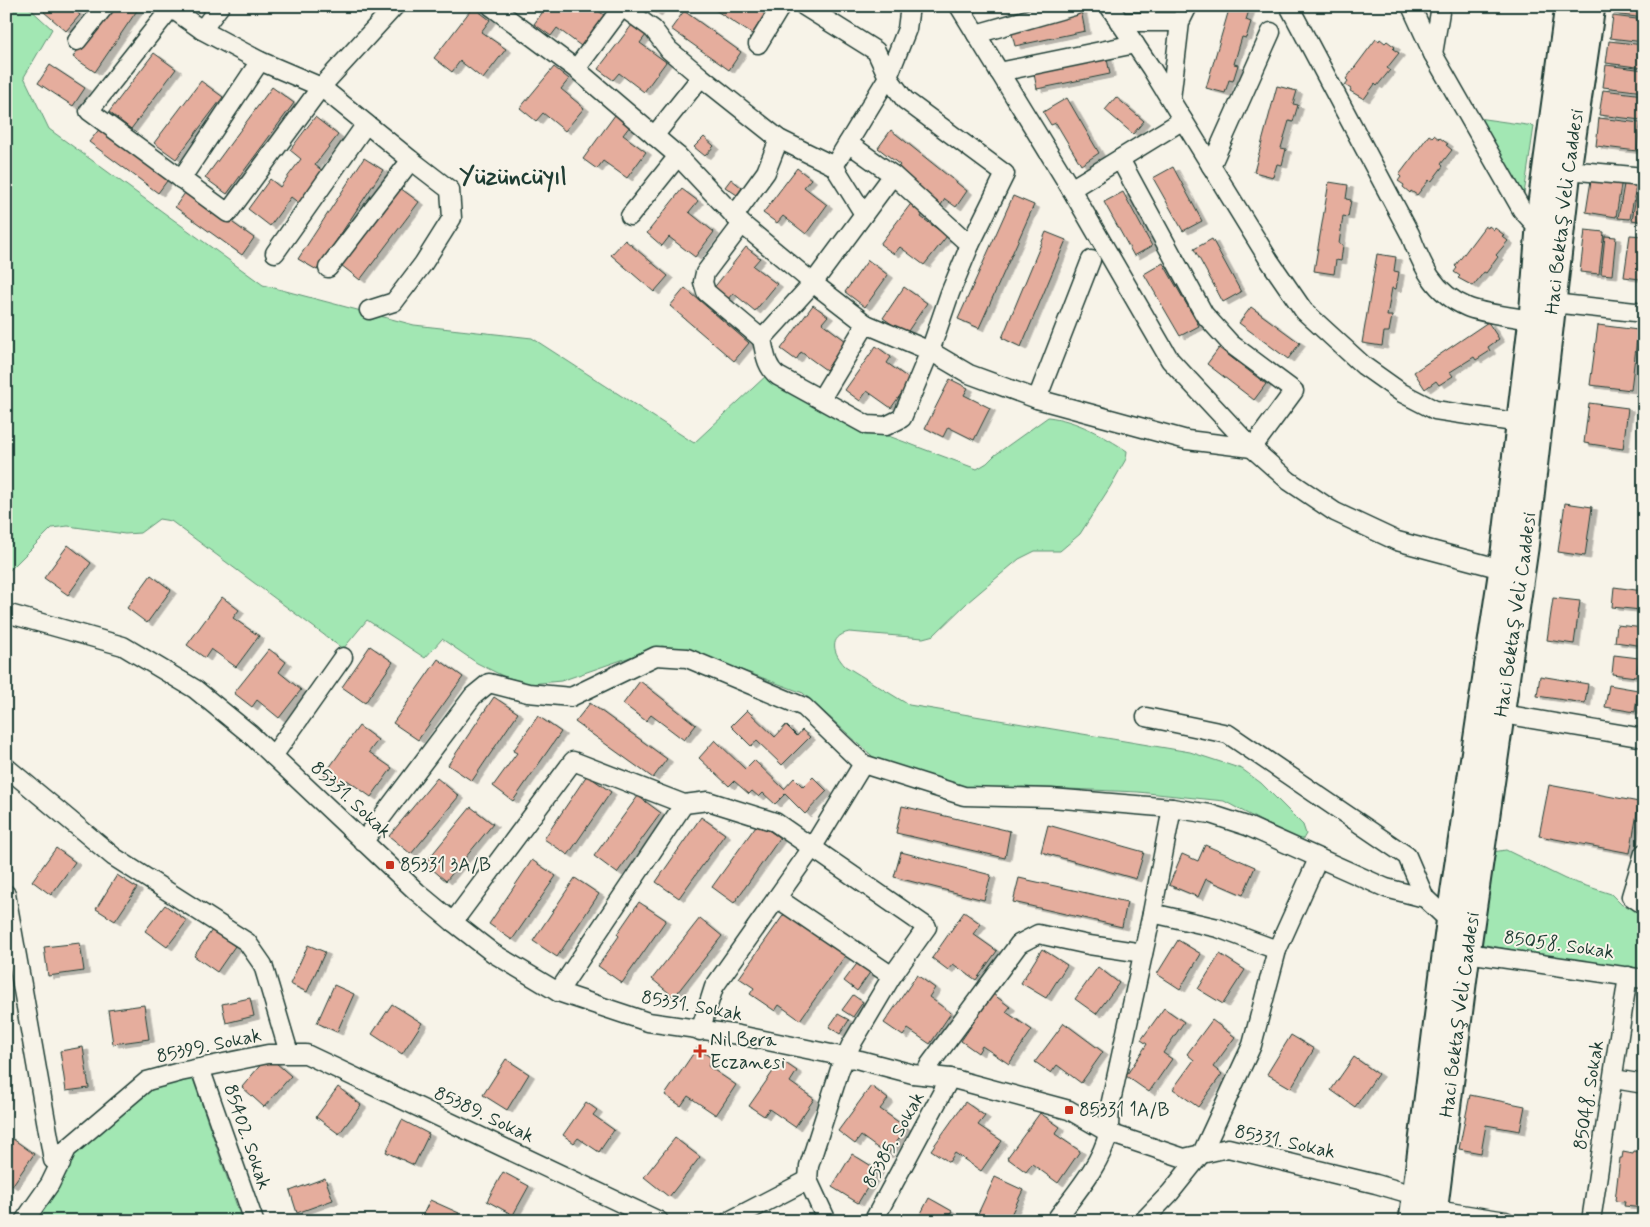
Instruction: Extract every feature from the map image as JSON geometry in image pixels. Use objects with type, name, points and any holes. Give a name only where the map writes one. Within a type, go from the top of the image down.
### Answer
[{"type":"main road","name":"Haci Bektaş Veli Caddesi","points":[[1424,1212],[1450,916],[1525,548],[1542,313],[1541,202],[1568,6]]},
{"type":"main road","name":"Haci Bektaş Veli Caddesi","points":[[1424,1212],[1467,953],[1491,712],[1502,569],[1520,423],[1568,170],[1592,6]]},
{"type":"street","points":[[77,41],[105,6]]},
{"type":"street","points":[[202,30],[220,6]]},
{"type":"street","points":[[369,310],[394,302],[422,264],[452,218],[450,190],[321,88],[260,61],[202,30],[170,7],[89,111],[228,213],[321,88],[395,6]]},
{"type":"street","points":[[492,6],[576,69],[678,156],[738,220],[813,283],[866,324],[930,351],[969,374],[1037,399],[1187,440],[1252,448]]},
{"type":"street","points":[[758,44],[781,6]]},
{"type":"street","points":[[779,138],[766,172],[705,273],[703,282],[706,292],[762,339],[766,359],[771,371],[867,425],[886,426],[902,418],[930,351],[950,293],[970,245],[1005,174],[905,100],[888,77],[876,50],[804,6]]},
{"type":"street","points":[[834,166],[888,77],[907,30],[910,6]]},
{"type":"street","points":[[959,6],[1071,189],[1170,360],[1252,448],[1289,481],[1336,512],[1397,542],[1502,569]]},
{"type":"street","points":[[976,34],[1074,6]]},
{"type":"street","points":[[1109,6],[1183,120],[1269,260],[1304,311],[1364,366],[1402,393],[1434,410],[1520,423]]},
{"type":"street","points":[[1170,100],[1180,22],[1188,6]]},
{"type":"street","points":[[1289,6],[1410,234],[1422,266],[1441,291],[1468,308],[1524,319],[1562,304],[1644,313]]},
{"type":"street","points":[[1411,6],[1433,54],[1522,210],[1540,230]]},
{"type":"street","points":[[1433,54],[1441,6]]},
{"type":"street","points":[[576,69],[622,7],[652,29],[670,50],[701,77],[779,138],[834,166],[864,214]]},
{"type":"street","points":[[1119,22],[1180,22]]},
{"type":"street","points":[[1211,166],[1271,32]]},
{"type":"street","points":[[999,72],[1134,44]]},
{"type":"street","points":[[181,179],[260,61]]},
{"type":"street","points":[[654,136],[701,77]]},
{"type":"street","points":[[1071,189],[1183,120]]},
{"type":"street","points":[[275,253],[366,124]]},
{"type":"street","points":[[848,143],[893,175],[970,245]]},
{"type":"street","points":[[630,216],[678,156]]},
{"type":"street","points":[[1120,159],[1204,314],[1231,344],[1294,391],[1252,448]]},
{"type":"street","points":[[328,268],[411,160]]},
{"type":"street","points":[[1568,170],[1644,177]]},
{"type":"street","points":[[762,339],[813,283],[893,175]]},
{"type":"street","points":[[1037,399],[1091,260]]},
{"type":"street","points":[[821,399],[866,324]]},
{"type":"street","name":"85331. Sokak","points":[[6,613],[123,646],[195,689],[250,734],[417,892],[493,953],[558,992],[648,1022],[700,1031],[739,1035],[924,1075],[950,1078],[1069,1110],[1109,1133],[1184,1158],[1228,1148],[1407,1193],[1424,1212],[1442,1211],[1506,1221]]},
{"type":"street","points":[[363,842],[473,696],[489,684],[528,693],[571,697],[656,656],[687,658],[804,707],[863,764],[964,796],[1051,798],[1172,808],[1210,814],[1247,826],[1386,888],[1425,898]]},
{"type":"street","points":[[273,756],[343,657]]},
{"type":"street","points":[[1491,712],[1644,738]]},
{"type":"street","points":[[1146,717],[1228,734],[1407,856],[1425,898],[1442,914],[1450,916]]},
{"type":"street","points":[[453,922],[573,761],[684,804],[708,801],[774,822],[927,927],[892,976],[851,1045],[846,1057],[809,1166],[808,1180],[827,1221]]},
{"type":"street","points":[[700,1031],[714,988],[812,848],[863,764]]},
{"type":"street","points":[[6,767],[114,857],[248,942],[263,965],[289,1053]]},
{"type":"street","points":[[558,992],[684,804]]},
{"type":"street","points":[[1055,1221],[1087,1177],[1101,1153],[1109,1133],[1110,1106],[1152,912],[1172,808]]},
{"type":"street","points":[[1644,853],[1631,896],[1644,905]]},
{"type":"street","points":[[1143,1221],[1170,1193],[1202,1153],[1252,1045],[1277,950],[1318,859]]},
{"type":"street","points":[[6,894],[53,1160],[61,1164]]},
{"type":"street","points":[[777,898],[892,976]]},
{"type":"street","points":[[1152,912],[1218,928],[1277,950]]},
{"type":"street","points":[[924,1075],[930,1064],[1019,944],[1038,934],[1089,946],[1143,953]]},
{"type":"street","name":"85058. Sokak","points":[[1467,953],[1636,978]]},
{"type":"street","name":"85048. Sokak","points":[[1591,1221],[1614,1079],[1636,978]]},
{"type":"street","name":"85399. Sokak","points":[[24,1221],[50,1184],[67,1150],[147,1081],[268,1054],[289,1053]]},
{"type":"street","name":"85389. Sokak","points":[[289,1053],[306,1054],[659,1221]]},
{"type":"street","name":"85402. Sokak","points":[[200,1068],[254,1221]]},
{"type":"street","name":"85385. Sokak","points":[[872,1221],[880,1210],[950,1078]]},
{"type":"street","points":[[1614,1079],[1644,1084]]},
{"type":"street","points":[[729,1221],[808,1180]]},
{"type":"green space","points":[[6,6],[27,6],[52,29],[24,77],[49,129],[263,285],[414,325],[532,338],[694,443],[768,374],[843,419],[977,469],[1048,417],[1079,425],[1099,434],[1127,451],[1126,459],[1080,534],[1060,551],[1035,551],[1019,559],[968,602],[934,635],[923,638],[849,632],[842,634],[835,642],[835,651],[845,666],[909,705],[1190,752],[1242,769],[1261,783],[1303,825],[1306,834],[1303,839],[1296,840],[1224,801],[1138,792],[1022,787],[971,795],[882,765],[803,693],[688,650],[662,646],[561,681],[529,684],[503,676],[477,663],[442,639],[425,658],[367,620],[343,649],[171,521],[159,519],[140,533],[125,534],[68,526],[52,528],[6,574]]},
{"type":"green space","points":[[1477,118],[1534,126],[1523,201]]},
{"type":"green space","points":[[1506,850],[1565,879],[1611,894],[1622,905],[1644,912],[1644,973],[1480,944],[1492,852]]},
{"type":"green space","points":[[192,1076],[242,1221],[38,1221],[38,1215],[61,1167],[106,1121],[151,1083]]},
{"type":"building","points":[[48,6],[70,6],[80,15],[66,31],[44,12]]},
{"type":"building","points":[[107,6],[133,6],[138,9],[95,72],[73,57]]},
{"type":"building","points":[[547,6],[592,6],[604,15],[581,46],[557,28],[551,36],[534,24]]},
{"type":"building","points":[[646,6],[661,6],[656,13]]},
{"type":"building","points":[[709,6],[752,6],[765,14],[752,34]]},
{"type":"building","points":[[1230,6],[1250,7],[1246,20],[1251,22],[1246,38],[1242,37],[1234,64],[1238,65],[1233,81],[1229,80],[1225,93],[1206,88]]},
{"type":"building","points":[[1615,6],[1644,6],[1644,18],[1614,14]]},
{"type":"building","points":[[473,7],[490,20],[481,32],[506,49],[483,79],[460,61],[452,72],[434,58]]},
{"type":"building","points":[[1081,10],[1085,31],[1015,46],[1010,26]]},
{"type":"building","points":[[684,11],[741,52],[729,70],[671,29]]},
{"type":"building","points":[[1613,16],[1644,20],[1644,42],[1610,38]]},
{"type":"building","points":[[632,25],[646,35],[640,43],[666,62],[644,92],[619,73],[613,80],[598,69]]},
{"type":"building","points":[[1376,39],[1379,41],[1380,39],[1385,43],[1387,41],[1399,53],[1387,68],[1390,70],[1377,86],[1375,84],[1364,99],[1350,91],[1351,89],[1345,85],[1348,81],[1346,79]]},
{"type":"building","points":[[1609,41],[1644,45],[1644,68],[1606,63]]},
{"type":"building","points":[[154,53],[176,69],[131,129],[109,112]]},
{"type":"building","points":[[1106,54],[1110,74],[1037,89],[1033,69]]},
{"type":"building","points":[[50,65],[85,88],[73,106],[38,83]]},
{"type":"building","points":[[1606,65],[1644,70],[1644,92],[1603,87]]},
{"type":"building","points":[[554,67],[569,79],[561,89],[584,108],[565,131],[543,113],[536,121],[520,108]]},
{"type":"building","points":[[201,81],[223,97],[176,159],[154,143]]},
{"type":"building","points":[[1277,86],[1297,91],[1293,104],[1298,105],[1293,122],[1289,121],[1281,148],[1286,149],[1282,165],[1277,164],[1273,177],[1254,172]]},
{"type":"building","points":[[272,87],[294,103],[227,194],[205,178]]},
{"type":"building","points":[[1603,90],[1644,95],[1641,120],[1599,115]]},
{"type":"building","points":[[1116,97],[1144,121],[1133,134],[1105,110]]},
{"type":"building","points":[[1067,98],[1099,153],[1081,165],[1056,123],[1051,125],[1043,112]]},
{"type":"building","points":[[615,115],[630,126],[623,135],[646,152],[627,178],[603,161],[597,169],[583,159]]},
{"type":"building","points":[[315,117],[338,135],[315,165],[324,172],[300,204],[291,197],[270,226],[248,209],[270,179],[280,187],[301,159],[290,150]]},
{"type":"building","points":[[1599,118],[1640,123],[1637,151],[1596,146]]},
{"type":"building","points":[[101,127],[170,177],[158,193],[89,142]]},
{"type":"building","points":[[891,130],[967,191],[956,207],[945,199],[941,205],[895,171],[900,165],[878,148]]},
{"type":"building","points":[[1429,135],[1440,138],[1452,150],[1441,164],[1443,166],[1431,182],[1429,180],[1417,195],[1411,191],[1410,193],[1403,187],[1404,185],[1398,181],[1401,177],[1399,175]]},
{"type":"building","points":[[704,137],[714,146],[705,156],[694,147]]},
{"type":"building","points":[[364,158],[383,170],[317,270],[298,259]]},
{"type":"building","points":[[1173,167],[1202,221],[1183,231],[1153,178]]},
{"type":"building","points":[[797,168],[811,179],[804,187],[827,205],[806,234],[783,216],[777,223],[763,213]]},
{"type":"building","points":[[1592,174],[1622,179],[1616,217],[1586,212]]},
{"type":"building","points":[[731,179],[742,188],[737,195],[725,187]]},
{"type":"building","points":[[1625,179],[1637,181],[1630,219],[1618,218]]},
{"type":"building","points":[[1639,180],[1644,181],[1644,222],[1632,220]]},
{"type":"building","points":[[1329,182],[1348,185],[1346,199],[1351,200],[1348,217],[1343,216],[1339,244],[1343,245],[1341,261],[1336,260],[1334,274],[1314,271]]},
{"type":"building","points":[[400,188],[419,202],[360,280],[341,265]]},
{"type":"building","points":[[682,189],[698,201],[689,212],[714,232],[695,257],[669,237],[662,246],[647,233]]},
{"type":"building","points":[[187,190],[254,238],[242,255],[175,207]]},
{"type":"building","points":[[1123,192],[1152,246],[1134,256],[1104,202]]},
{"type":"building","points":[[1013,196],[1034,205],[979,328],[958,319]]},
{"type":"building","points":[[913,201],[925,210],[921,217],[947,236],[924,265],[900,247],[894,254],[880,244]]},
{"type":"building","points":[[1485,226],[1488,228],[1489,226],[1494,230],[1495,228],[1508,241],[1496,255],[1498,257],[1486,273],[1484,272],[1473,286],[1458,278],[1460,276],[1454,272],[1457,268],[1455,266]]},
{"type":"building","points":[[1585,230],[1604,232],[1599,274],[1580,272]]},
{"type":"building","points":[[1046,232],[1066,240],[1021,347],[1002,338]]},
{"type":"building","points":[[1630,235],[1644,236],[1644,253],[1640,279],[1624,277]]},
{"type":"building","points":[[1605,236],[1616,237],[1612,275],[1601,274]]},
{"type":"building","points":[[1212,239],[1241,292],[1223,302],[1194,249]]},
{"type":"building","points":[[625,240],[668,276],[654,292],[611,255]]},
{"type":"building","points":[[746,247],[760,258],[753,266],[777,284],[755,311],[733,293],[727,300],[713,289]]},
{"type":"building","points":[[1377,254],[1396,257],[1394,271],[1399,272],[1396,289],[1392,288],[1387,316],[1392,316],[1389,332],[1384,332],[1382,346],[1362,343]]},
{"type":"building","points":[[868,260],[888,275],[865,307],[845,292]]},
{"type":"building","points":[[1163,263],[1199,326],[1180,336],[1144,274]]},
{"type":"building","points":[[904,287],[927,303],[906,334],[883,318]]},
{"type":"building","points":[[685,288],[749,343],[734,361],[670,306]]},
{"type":"building","points":[[813,305],[828,316],[822,323],[846,341],[826,370],[801,352],[796,360],[781,349]]},
{"type":"building","points":[[1251,307],[1300,343],[1288,359],[1239,323]]},
{"type":"building","points":[[1488,322],[1499,339],[1488,347],[1490,351],[1476,360],[1474,357],[1450,372],[1453,376],[1439,385],[1436,381],[1425,389],[1414,372]]},
{"type":"building","points":[[1598,325],[1638,330],[1631,390],[1590,385]]},
{"type":"building","points":[[876,346],[891,357],[887,363],[911,380],[891,408],[867,391],[860,401],[845,390]]},
{"type":"building","points":[[1219,348],[1266,384],[1254,400],[1207,364]]},
{"type":"building","points":[[950,379],[968,388],[964,395],[990,408],[974,440],[948,427],[943,437],[925,428]]},
{"type":"building","points":[[1589,403],[1628,408],[1623,449],[1584,443]]},
{"type":"building","points":[[1565,503],[1592,507],[1585,556],[1558,552]]},
{"type":"building","points":[[68,545],[91,563],[68,595],[44,578]]},
{"type":"building","points":[[151,575],[171,590],[147,623],[127,608]]},
{"type":"building","points":[[1614,587],[1643,591],[1641,610],[1612,607]]},
{"type":"building","points":[[222,597],[239,610],[233,618],[259,636],[236,667],[211,649],[205,658],[187,645]]},
{"type":"building","points":[[1553,598],[1580,601],[1574,644],[1547,640]]},
{"type":"building","points":[[1617,625],[1644,628],[1644,646],[1615,642]]},
{"type":"building","points":[[370,646],[393,662],[365,703],[342,687]]},
{"type":"building","points":[[269,649],[286,662],[279,672],[301,690],[279,718],[257,700],[252,707],[234,693]]},
{"type":"building","points":[[1614,655],[1639,658],[1636,677],[1612,674]]},
{"type":"building","points":[[438,659],[463,677],[418,740],[393,723]]},
{"type":"building","points":[[1540,676],[1588,684],[1585,703],[1537,696]]},
{"type":"building","points":[[640,681],[696,725],[684,740],[651,715],[646,721],[623,704]]},
{"type":"building","points":[[1609,685],[1638,690],[1635,712],[1605,707]]},
{"type":"building","points":[[494,697],[518,713],[472,781],[448,765]]},
{"type":"building","points":[[590,703],[667,759],[653,778],[575,722]]},
{"type":"building","points":[[747,710],[775,737],[786,725],[797,736],[802,730],[810,737],[782,765],[757,741],[751,746],[731,726]]},
{"type":"building","points":[[538,716],[561,732],[513,801],[493,786],[517,753],[513,751]]},
{"type":"building","points":[[359,726],[378,740],[369,752],[392,768],[371,797],[347,780],[341,788],[324,775]]},
{"type":"building","points":[[715,740],[745,769],[754,760],[784,789],[794,778],[803,787],[813,777],[827,791],[805,814],[785,794],[775,804],[763,793],[759,797],[752,791],[749,794],[734,781],[729,786],[699,758]]},
{"type":"building","points":[[587,775],[611,792],[568,855],[544,839]]},
{"type":"building","points":[[437,778],[459,796],[411,854],[389,836]]},
{"type":"building","points":[[1549,785],[1639,802],[1630,853],[1539,836]]},
{"type":"building","points":[[638,796],[661,813],[617,873],[594,856]]},
{"type":"building","points":[[902,806],[1010,831],[1005,858],[896,833]]},
{"type":"building","points":[[471,807],[493,824],[446,881],[425,863]]},
{"type":"building","points":[[701,817],[725,834],[679,898],[656,882]]},
{"type":"building","points":[[758,823],[780,838],[734,903],[712,887]]},
{"type":"building","points":[[1048,825],[1144,852],[1136,879],[1041,852]]},
{"type":"building","points":[[1205,845],[1255,867],[1243,895],[1206,879],[1198,897],[1169,885],[1182,854],[1198,861]]},
{"type":"building","points":[[56,848],[75,862],[51,895],[32,881]]},
{"type":"building","points":[[901,852],[991,875],[984,900],[894,877]]},
{"type":"building","points":[[532,860],[556,876],[512,940],[489,924]]},
{"type":"building","points":[[117,875],[137,888],[115,921],[96,909]]},
{"type":"building","points":[[575,878],[599,894],[557,957],[533,941]]},
{"type":"building","points":[[1019,878],[1127,902],[1122,927],[1013,902]]},
{"type":"building","points":[[639,902],[666,920],[622,983],[598,966]]},
{"type":"building","points":[[165,905],[187,921],[167,947],[145,931]]},
{"type":"building","points":[[787,910],[848,952],[800,1020],[779,1005],[775,1011],[750,994],[754,988],[739,978]]},
{"type":"building","points":[[964,912],[981,924],[973,934],[997,951],[976,980],[953,964],[948,970],[932,958]]},
{"type":"building","points":[[700,918],[722,936],[674,997],[652,979]]},
{"type":"building","points":[[212,930],[235,946],[217,972],[194,956]]},
{"type":"building","points":[[1178,940],[1201,954],[1180,989],[1157,974]]},
{"type":"building","points":[[80,943],[84,971],[48,976],[44,947]]},
{"type":"building","points":[[308,945],[325,952],[307,992],[290,984]]},
{"type":"building","points":[[1042,949],[1067,965],[1046,998],[1021,983]]},
{"type":"building","points":[[1220,954],[1245,970],[1223,1004],[1198,989]]},
{"type":"building","points":[[859,961],[871,971],[857,991],[844,981]]},
{"type":"building","points":[[1098,967],[1119,983],[1096,1014],[1075,999]]},
{"type":"building","points":[[917,975],[935,988],[929,997],[951,1013],[930,1044],[908,1029],[903,1036],[884,1023]]},
{"type":"building","points":[[334,985],[354,994],[337,1032],[317,1023]]},
{"type":"building","points":[[993,994],[1010,1007],[1006,1012],[1032,1030],[1009,1064],[982,1046],[978,1053],[961,1041]]},
{"type":"building","points":[[853,995],[863,1002],[853,1017],[842,1010]]},
{"type":"building","points":[[250,998],[254,1016],[226,1023],[222,1004]]},
{"type":"building","points":[[392,1004],[422,1023],[402,1054],[372,1034]]},
{"type":"building","points":[[144,1005],[149,1039],[113,1044],[108,1010]]},
{"type":"building","points":[[1164,1008],[1184,1022],[1163,1053],[1172,1059],[1149,1092],[1126,1076],[1147,1044],[1141,1040]]},
{"type":"building","points":[[838,1014],[849,1020],[840,1034],[829,1027]]},
{"type":"building","points":[[1212,1020],[1235,1037],[1213,1067],[1222,1074],[1198,1107],[1173,1089],[1194,1060],[1187,1054]]},
{"type":"building","points":[[1064,1023],[1103,1052],[1081,1083],[1057,1065],[1051,1073],[1035,1062]]},
{"type":"building","points":[[1644,1033],[1644,1061],[1638,1060]]},
{"type":"building","points":[[1291,1035],[1314,1049],[1291,1088],[1267,1074]]},
{"type":"building","points":[[83,1047],[89,1088],[66,1091],[60,1051]]},
{"type":"building","points":[[697,1048],[713,1059],[708,1066],[736,1085],[716,1115],[688,1096],[681,1106],[665,1095]]},
{"type":"building","points":[[268,1056],[291,1076],[264,1107],[242,1087]]},
{"type":"building","points":[[1354,1057],[1378,1074],[1355,1107],[1331,1090]]},
{"type":"building","points":[[506,1059],[529,1074],[507,1110],[483,1095]]},
{"type":"building","points":[[781,1060],[797,1071],[790,1082],[814,1099],[795,1127],[769,1109],[764,1116],[749,1106]]},
{"type":"building","points":[[871,1086],[888,1099],[880,1109],[907,1128],[887,1155],[861,1136],[855,1144],[838,1131]]},
{"type":"building","points":[[338,1087],[361,1105],[339,1134],[316,1117]]},
{"type":"building","points":[[1470,1095],[1525,1106],[1520,1131],[1486,1125],[1481,1153],[1459,1149]]},
{"type":"building","points":[[586,1102],[597,1110],[593,1115],[614,1130],[599,1152],[578,1138],[574,1143],[563,1135]]},
{"type":"building","points":[[965,1102],[985,1116],[978,1125],[1002,1141],[981,1171],[955,1153],[949,1162],[931,1150]]},
{"type":"building","points":[[1040,1113],[1060,1127],[1055,1134],[1080,1151],[1058,1183],[1032,1164],[1026,1172],[1007,1158]]},
{"type":"building","points":[[402,1120],[429,1134],[414,1165],[386,1152]]},
{"type":"building","points":[[675,1138],[700,1157],[669,1197],[644,1177]]},
{"type":"building","points":[[13,1139],[34,1154],[12,1186],[6,1182],[6,1149]]},
{"type":"building","points":[[1634,1151],[1644,1152],[1644,1208],[1624,1206],[1625,1202],[1615,1201],[1620,1158],[1622,1158],[1623,1152],[1633,1154]]},
{"type":"building","points":[[852,1154],[878,1170],[858,1203],[832,1187]]},
{"type":"building","points":[[503,1172],[529,1186],[513,1215],[487,1201]]},
{"type":"building","points":[[995,1177],[1023,1190],[1008,1221],[982,1221],[976,1218]]},
{"type":"building","points":[[325,1178],[333,1200],[297,1213],[290,1191]]},
{"type":"building","points":[[929,1198],[952,1211],[947,1221],[917,1221]]},
{"type":"building","points":[[430,1200],[459,1213],[456,1221],[420,1221]]},
{"type":"place","name":"85331 3A/B","points":[[390,865]]},
{"type":"place","name":"Nil Bera Eczanesi","points":[[700,1051]]},
{"type":"place","name":"85331 1A/B","points":[[1069,1110]]},
{"type":"district","name":"Yüzüncüyıl","points":[[513,177]]}]
